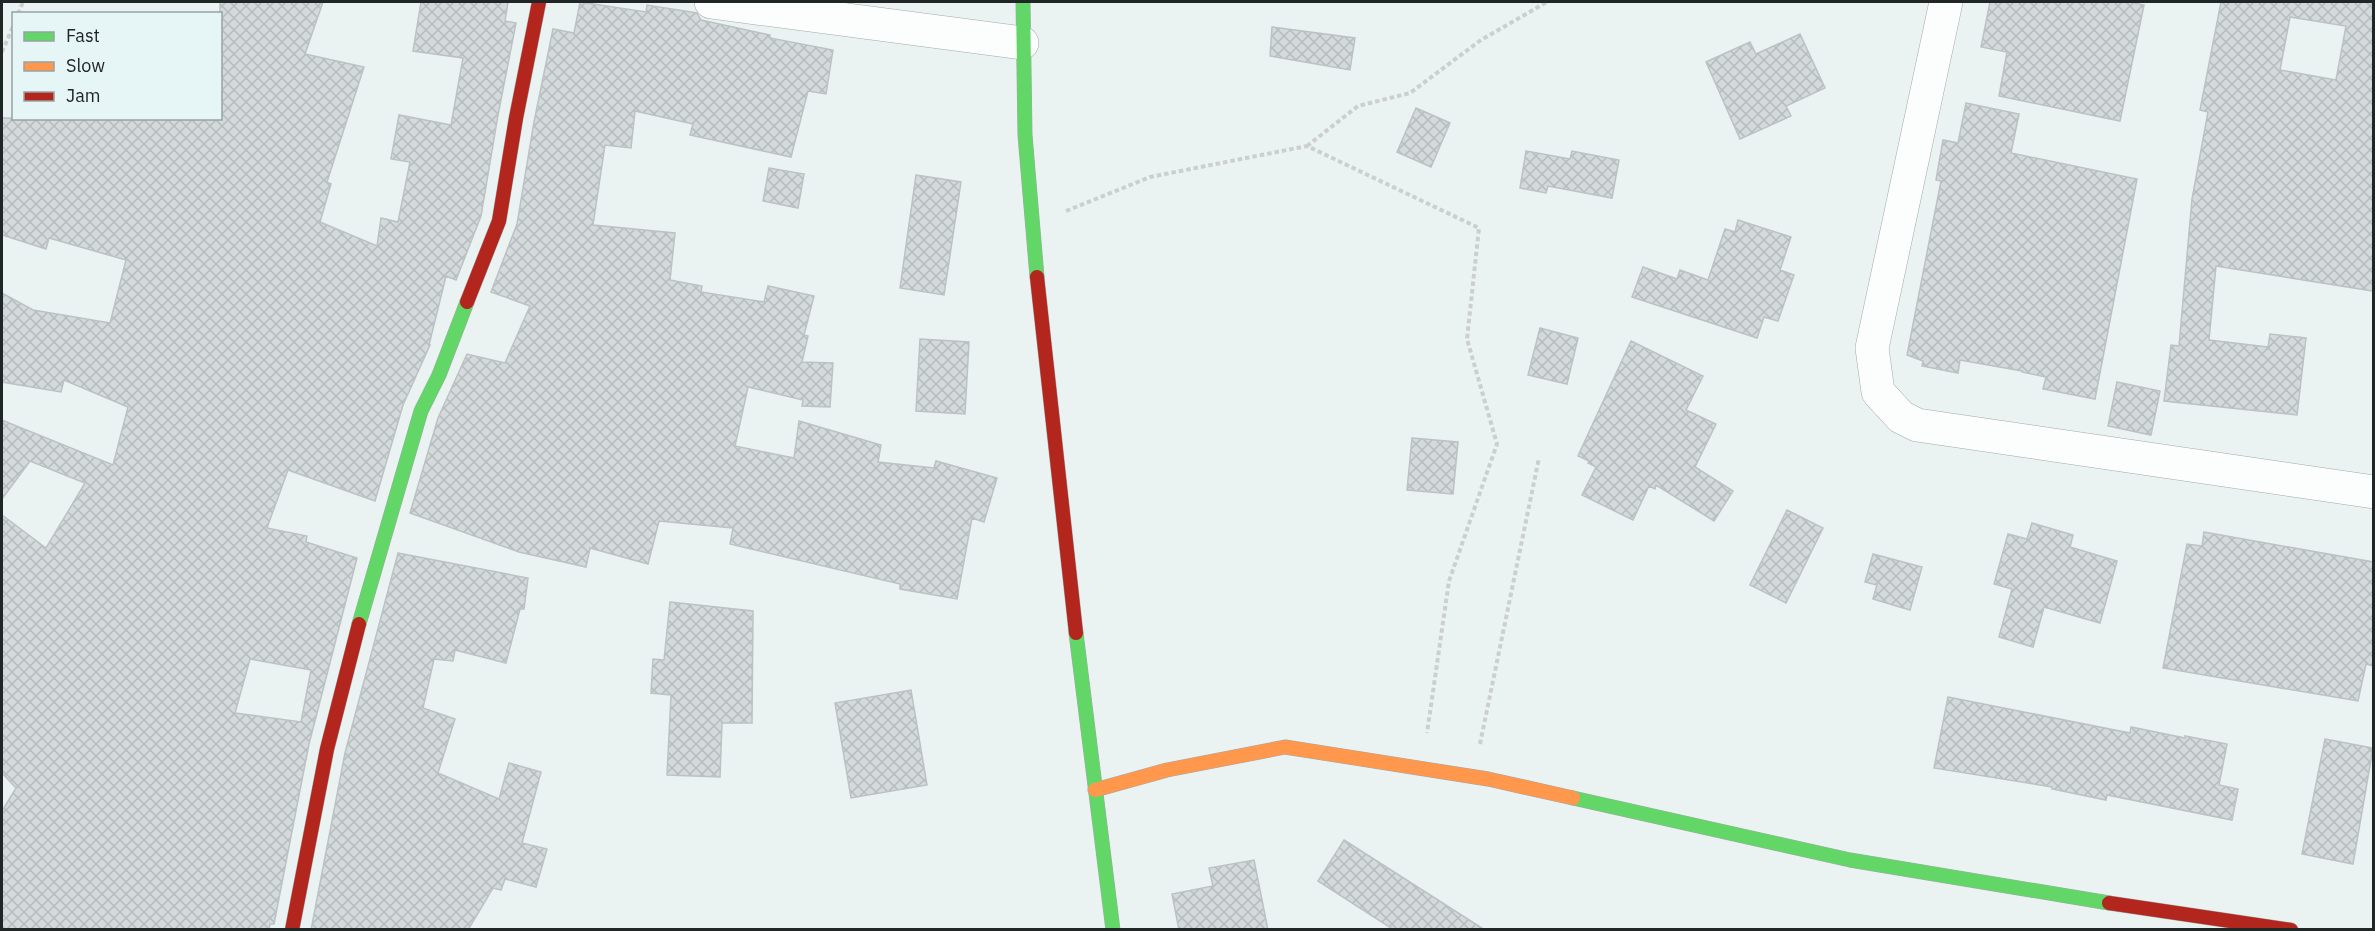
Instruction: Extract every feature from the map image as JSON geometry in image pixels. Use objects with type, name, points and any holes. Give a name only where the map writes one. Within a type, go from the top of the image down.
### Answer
[{"type":"street","points":[[292,930],[327,748],[374,567],[421,411],[439,375],[499,221],[539,2]]},
{"type":"street","points":[[711,2],[1022,43]]},
{"type":"street","points":[[1023,2],[1022,43],[1032,226],[1060,509],[1113,930]]},
{"type":"street","points":[[1946,2],[1872,348],[1878,392],[1901,417],[1917,425],[2373,492]]},
{"type":"street","points":[[1095,790],[1167,770],[1285,747],[1473,777],[1850,861],[2212,924],[2291,930]]},
{"type":"path","points":[[1032,226],[1150,177],[1307,146],[1358,106],[1410,93],[1481,40],[1547,2]]},
{"type":"path","points":[[2,52],[12,29]]},
{"type":"path","points":[[1307,146],[1479,228],[1467,339],[1497,444],[1449,581],[1432,693],[1424,768]]},
{"type":"path","points":[[1473,777],[1539,458]]},
{"type":"building","points":[[220,2],[323,2],[305,54],[364,67],[327,182],[331,184],[320,222],[377,246],[381,218],[398,222],[410,162],[391,159],[399,115],[451,125],[463,58],[413,51],[421,2],[508,2],[505,21],[516,23],[481,216],[456,280],[446,276],[430,345],[403,405],[375,501],[288,470],[267,528],[307,536],[306,542],[357,558],[309,744],[274,924],[270,924],[269,930],[2,930],[2,811],[16,788],[2,773],[2,515],[46,548],[85,483],[30,461],[2,499],[2,420],[113,465],[128,407],[64,380],[61,392],[2,382],[2,293],[33,310],[110,323],[126,260],[49,238],[46,249],[2,235],[2,118],[12,118],[12,120],[222,120],[222,12],[220,12]],"holes":[[[250,659],[311,670],[301,722],[235,713]]]},
{"type":"building","points":[[580,2],[646,12],[647,5],[697,13],[701,20],[770,35],[770,38],[833,50],[826,94],[808,91],[791,157],[690,135],[693,124],[635,111],[631,148],[605,145],[593,225],[675,233],[670,280],[702,286],[701,292],[764,302],[768,286],[814,296],[804,335],[808,336],[802,362],[833,363],[830,407],[802,406],[803,400],[748,387],[735,446],[794,458],[799,421],[881,445],[878,462],[934,468],[936,461],[997,478],[984,522],[972,518],[957,599],[900,589],[900,584],[730,544],[733,528],[659,521],[648,564],[590,548],[586,567],[519,552],[410,513],[438,418],[467,354],[505,363],[530,306],[491,292],[517,224],[534,122],[553,29],[574,33]]},
{"type":"building","points":[[1990,2],[2129,2],[2144,5],[2120,121],[1999,96],[2007,52],[1981,47]]},
{"type":"building","points":[[2221,2],[2373,2],[2373,291],[2216,266],[2209,340],[2268,347],[2270,334],[2306,338],[2297,415],[2164,401],[2171,345],[2179,346],[2192,199],[2208,112],[2200,110]],"holes":[[[2290,17],[2346,26],[2336,80],[2280,70]]]},
{"type":"building","points":[[1272,27],[1355,38],[1350,70],[1270,56]]},
{"type":"building","points":[[1800,34],[1825,88],[1786,106],[1791,116],[1740,139],[1706,62],[1750,42],[1756,54]]},
{"type":"building","points":[[1966,103],[2019,114],[2011,153],[2137,179],[2095,399],[2043,389],[2046,377],[2022,371],[1960,360],[1958,373],[1922,366],[1923,361],[1907,355],[1941,181],[1936,180],[1943,140],[1958,143]]},
{"type":"building","points":[[1416,108],[1450,123],[1431,167],[1397,152]]},
{"type":"building","points":[[1526,151],[1570,159],[1572,151],[1619,160],[1612,198],[1548,186],[1546,193],[1520,188]]},
{"type":"building","points":[[769,168],[804,174],[798,208],[763,201]]},
{"type":"building","points":[[916,175],[961,182],[944,295],[900,288]]},
{"type":"building","points":[[1738,220],[1791,237],[1780,270],[1794,275],[1778,321],[1764,317],[1757,338],[1632,297],[1643,267],[1677,279],[1680,270],[1708,280],[1725,229],[1735,232]]},
{"type":"building","points":[[1540,328],[1578,338],[1567,384],[1528,375]]},
{"type":"building","points":[[920,339],[969,342],[965,414],[916,411]]},
{"type":"building","points":[[1631,341],[1703,376],[1686,410],[1716,424],[1695,467],[1733,491],[1714,521],[1656,485],[1655,489],[1649,486],[1633,520],[1582,495],[1596,467],[1578,456]]},
{"type":"building","points":[[2117,382],[2160,391],[2151,435],[2108,426]]},
{"type":"building","points":[[1412,438],[1458,442],[1453,494],[1407,490]]},
{"type":"building","points":[[1787,510],[1823,528],[1786,603],[1750,585]]},
{"type":"building","points":[[2032,523],[2073,535],[2070,547],[2117,561],[2100,623],[2044,607],[2033,647],[1999,637],[2012,589],[1994,584],[2008,534],[2027,539]]},
{"type":"building","points":[[2204,532],[2373,562],[2373,666],[2366,664],[2358,701],[2163,668],[2187,544],[2202,546]]},
{"type":"building","points":[[398,553],[528,578],[524,609],[520,609],[506,663],[455,650],[453,661],[434,659],[423,708],[455,719],[438,773],[499,799],[509,763],[541,772],[522,843],[547,849],[536,887],[505,879],[501,890],[493,888],[468,930],[311,930],[345,753]]},
{"type":"building","points":[[1873,554],[1922,567],[1910,610],[1873,599],[1877,585],[1865,582]]},
{"type":"building","points":[[670,602],[753,611],[752,723],[722,723],[720,777],[667,775],[671,695],[651,693],[653,659],[664,660]]},
{"type":"building","points":[[911,690],[927,785],[851,798],[835,703]]},
{"type":"building","points":[[1948,697],[2130,733],[2131,727],[2227,744],[2219,785],[2238,789],[2232,820],[2107,795],[2106,800],[2052,789],[2052,787],[1934,768]]},
{"type":"building","points":[[2325,739],[2373,748],[2353,864],[2302,854]]},
{"type":"building","points":[[1344,840],[1485,930],[1394,930],[1318,881]]},
{"type":"building","points":[[1254,860],[1268,930],[1179,930],[1172,894],[1213,886],[1209,868]]},
{"type":"traffic: fast","points":[[1023,2],[1025,135],[1037,277]]},
{"type":"traffic: fast","points":[[359,624],[421,411],[439,375],[467,302]]},
{"type":"traffic: fast","points":[[1076,633],[1113,930]]},
{"type":"traffic: fast","points":[[1573,798],[1850,860],[2109,903]]},
{"type":"traffic: slow","points":[[1095,790],[1167,770],[1285,747],[1488,779],[1573,798]]},
{"type":"traffic: jam","points":[[467,302],[499,221],[539,2]]},
{"type":"traffic: jam","points":[[1037,277],[1076,633]]},
{"type":"traffic: jam","points":[[292,930],[327,749],[359,624]]},
{"type":"traffic: jam","points":[[2109,903],[2291,930]]}]
